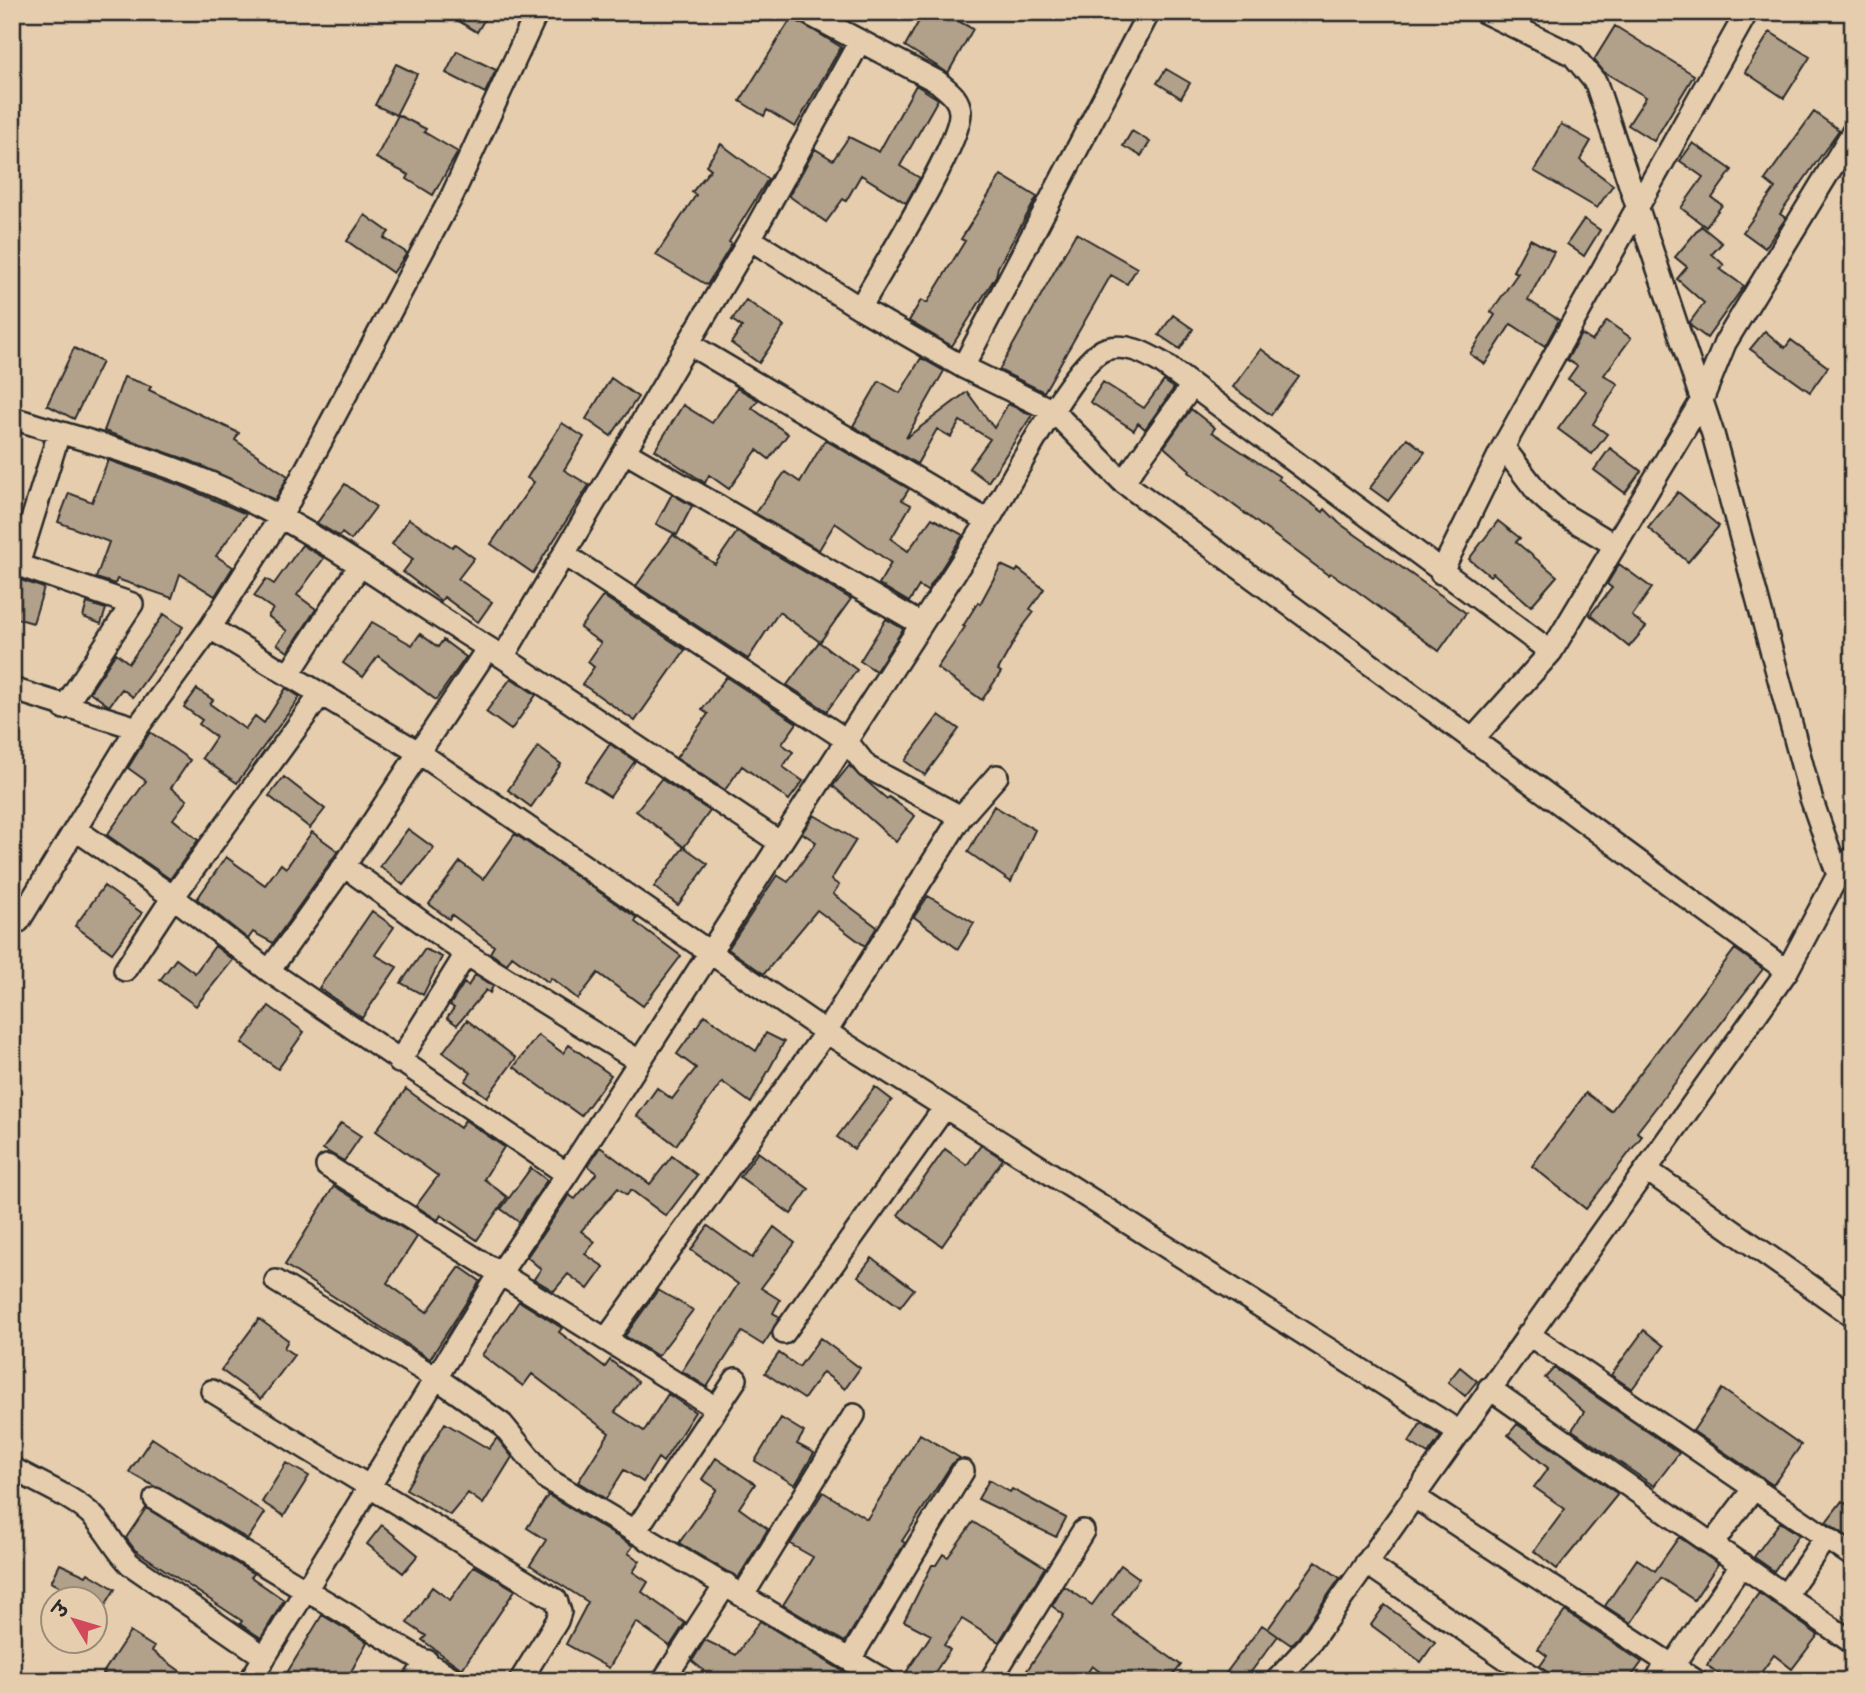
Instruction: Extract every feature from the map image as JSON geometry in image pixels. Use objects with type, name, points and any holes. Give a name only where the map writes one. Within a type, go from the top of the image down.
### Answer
[{"type":"street","points":[[19,921],[136,728],[210,628],[280,518],[452,196],[537,12]]},
{"type":"street","points":[[805,12],[938,82],[957,99],[960,114],[951,145],[860,308]]},
{"type":"street","points":[[963,367],[1149,12]]},
{"type":"street","points":[[1484,12],[1573,55],[1596,83],[1702,400],[1811,798],[1838,875]]},
{"type":"street","points":[[1441,573],[1503,447],[1747,12]]},
{"type":"street","points":[[268,971],[344,866],[418,751],[495,652],[565,555],[750,239],[860,41]]},
{"type":"street","points":[[1472,740],[1551,652],[1613,544],[1702,400],[1725,343],[1853,132]]},
{"type":"street","points":[[750,239],[860,308],[963,367],[1053,411],[1123,482],[1787,971]]},
{"type":"street","points":[[689,344],[988,521]]},
{"type":"street","points":[[250,1681],[303,1590],[438,1379],[501,1272],[988,521],[1053,411],[1091,357],[1106,349],[1124,347],[1141,351],[1551,652]]},
{"type":"street","points":[[1123,482],[1192,386]]},
{"type":"street","points":[[12,418],[209,482],[280,518],[360,565],[495,652],[779,842]]},
{"type":"street","points":[[59,433],[15,564],[132,604],[64,708]]},
{"type":"street","points":[[1503,447],[1539,494],[1558,511],[1613,544]]},
{"type":"street","points":[[625,452],[921,624]]},
{"type":"street","points":[[565,555],[845,739],[867,767],[961,817]]},
{"type":"street","points":[[289,674],[360,565]]},
{"type":"street","points":[[210,628],[418,751],[826,1032],[1458,1431]]},
{"type":"street","points":[[12,689],[64,708],[136,728]]},
{"type":"street","points":[[125,970],[173,897],[321,694]]},
{"type":"street","points":[[607,1338],[826,1032],[961,817],[997,776]]},
{"type":"street","points":[[75,829],[173,897],[268,971],[567,1174]]},
{"type":"street","points":[[1276,1681],[1308,1646],[1787,971],[1838,875],[1853,857]]},
{"type":"street","points":[[344,866],[466,954],[639,1062]]},
{"type":"street","points":[[399,1062],[466,954]]},
{"type":"street","points":[[784,1333],[945,1107]]},
{"type":"street","points":[[327,1166],[716,1408]]},
{"type":"street","points":[[1647,1170],[1853,1316]]},
{"type":"street","points":[[276,1280],[438,1379],[510,1430],[547,1479],[886,1681]]},
{"type":"street","points":[[1528,1334],[1853,1556]]},
{"type":"street","points":[[636,1530],[736,1380]]},
{"type":"street","points":[[1489,1388],[1853,1643]]},
{"type":"street","points":[[212,1391],[556,1600],[560,1612],[557,1621],[520,1681]]},
{"type":"street","points":[[663,1681],[734,1589],[854,1415]]},
{"type":"street","points":[[12,1468],[83,1508],[99,1522],[116,1551],[130,1564],[265,1657]]},
{"type":"street","points":[[849,1659],[963,1471]]},
{"type":"street","points":[[1712,1544],[1755,1487]]},
{"type":"street","points":[[1413,1496],[1696,1681]]},
{"type":"street","points":[[155,1499],[457,1681]]},
{"type":"street","points":[[990,1681],[1083,1531]]},
{"type":"street","points":[[1784,1596],[1826,1537]]},
{"type":"street","points":[[1366,1563],[1539,1681]]},
{"type":"street","points":[[1656,1681],[1742,1564]]},
{"type":"street","points":[[414,1681],[427,1661]]},
{"type":"building","points":[[444,12],[489,12],[477,32]]},
{"type":"building","points":[[924,12],[942,12],[973,29],[948,73],[905,46]]},
{"type":"building","points":[[792,17],[841,47],[795,127],[767,110],[764,116],[740,101]]},
{"type":"building","points":[[1615,26],[1694,75],[1654,141],[1628,125],[1646,97],[1604,72],[1594,60]]},
{"type":"building","points":[[1770,32],[1810,57],[1784,98],[1745,72]]},
{"type":"building","points":[[457,51],[496,70],[485,93],[446,73]]},
{"type":"building","points":[[396,64],[417,74],[396,115],[375,105]]},
{"type":"building","points":[[1166,69],[1190,83],[1181,98],[1157,83]]},
{"type":"building","points":[[916,85],[938,99],[900,166],[920,178],[906,203],[861,175],[846,201],[843,199],[826,222],[789,196],[815,149],[833,160],[849,137],[879,152]]},
{"type":"building","points":[[1814,112],[1839,130],[1780,214],[1786,218],[1765,248],[1743,232],[1775,188],[1765,180]]},
{"type":"building","points":[[398,115],[426,129],[424,132],[458,152],[433,195],[407,179],[409,175],[376,158]]},
{"type":"building","points":[[1561,124],[1591,141],[1580,160],[1613,185],[1597,208],[1534,171]]},
{"type":"building","points":[[1132,131],[1150,142],[1141,156],[1123,146]]},
{"type":"building","points":[[1693,143],[1732,170],[1712,198],[1722,205],[1706,227],[1681,208],[1703,177],[1680,161]]},
{"type":"building","points":[[721,144],[768,179],[729,242],[732,244],[707,285],[656,255],[696,195],[692,192],[711,169],[706,165]]},
{"type":"building","points":[[1001,175],[1037,197],[998,267],[996,276],[952,346],[909,321],[921,300],[927,303],[965,241],[961,239]]},
{"type":"building","points":[[365,215],[389,232],[384,238],[407,253],[393,273],[347,241]]},
{"type":"building","points":[[1584,219],[1600,230],[1584,256],[1567,244]]},
{"type":"building","points":[[1701,226],[1722,243],[1712,254],[1724,265],[1720,269],[1744,286],[1707,338],[1691,326],[1690,322],[1704,303],[1677,279],[1687,267],[1675,257]]},
{"type":"building","points":[[1076,233],[1137,268],[1127,284],[1111,275],[1044,392],[999,370]]},
{"type":"building","points":[[1530,239],[1554,252],[1528,300],[1559,320],[1545,346],[1511,324],[1485,364],[1470,354],[1495,315],[1491,312],[1518,273],[1513,271]]},
{"type":"building","points":[[746,300],[784,326],[759,363],[731,343],[742,327],[732,320]]},
{"type":"building","points":[[1173,315],[1193,329],[1180,349],[1159,335]]},
{"type":"building","points":[[1607,321],[1631,338],[1604,375],[1618,384],[1593,424],[1607,434],[1592,454],[1558,429],[1586,391],[1568,379],[1577,366],[1567,360],[1581,334],[1592,341]]},
{"type":"building","points":[[1765,331],[1785,348],[1791,340],[1828,367],[1810,392],[1750,349]]},
{"type":"building","points":[[74,348],[102,362],[74,419],[47,405]]},
{"type":"building","points":[[1261,349],[1299,377],[1271,415],[1233,387]]},
{"type":"building","points":[[921,358],[944,371],[906,438],[967,392],[994,428],[1008,404],[1032,415],[988,482],[969,468],[990,439],[960,421],[951,437],[937,429],[917,464],[853,426],[879,381],[900,393]]},
{"type":"building","points":[[124,377],[151,386],[149,390],[239,433],[235,440],[288,476],[275,500],[191,461],[104,431]]},
{"type":"building","points":[[611,378],[638,397],[611,436],[586,419]]},
{"type":"building","points":[[1164,381],[1174,388],[1145,429],[1138,423],[1134,430],[1090,402],[1103,382],[1144,408]]},
{"type":"building","points":[[737,388],[758,400],[752,408],[788,434],[769,459],[757,450],[729,489],[709,475],[705,483],[655,450],[683,405],[712,423]]},
{"type":"building","points":[[1191,409],[1215,428],[1212,432],[1280,477],[1278,479],[1323,512],[1325,509],[1339,523],[1466,613],[1439,651],[1353,588],[1330,573],[1328,575],[1189,472],[1190,470],[1164,447]]},
{"type":"building","points":[[562,423],[584,437],[564,470],[589,485],[533,573],[491,544],[534,482],[527,478]]},
{"type":"building","points":[[1407,438],[1425,452],[1388,501],[1370,488]]},
{"type":"building","points":[[825,440],[909,489],[902,500],[911,505],[891,539],[908,551],[932,518],[963,535],[927,591],[919,586],[909,602],[879,584],[891,563],[835,523],[819,550],[755,513],[785,472],[800,482]]},
{"type":"building","points":[[1610,448],[1641,471],[1625,493],[1594,470]]},
{"type":"building","points":[[108,460],[182,486],[246,514],[216,556],[233,567],[215,596],[180,574],[172,598],[117,579],[115,584],[96,578],[109,542],[58,522],[69,493],[92,502]]},
{"type":"building","points":[[345,484],[376,507],[351,540],[342,533],[339,536],[317,523]]},
{"type":"building","points":[[1678,492],[1719,526],[1688,562],[1648,528]]},
{"type":"building","points":[[672,494],[692,506],[677,535],[656,524]]},
{"type":"building","points":[[409,519],[452,547],[455,544],[474,558],[458,579],[492,602],[478,622],[444,597],[441,601],[403,572],[413,559],[392,544]]},
{"type":"building","points":[[1498,521],[1520,538],[1516,542],[1557,576],[1531,606],[1493,573],[1490,576],[1469,559]]},
{"type":"building","points":[[737,532],[851,599],[820,642],[779,612],[748,659],[636,586],[673,535],[715,564]]},
{"type":"building","points":[[302,545],[324,558],[297,595],[316,609],[288,652],[277,644],[287,631],[268,616],[273,609],[254,596],[266,579],[274,584]]},
{"type":"building","points":[[1619,564],[1652,588],[1632,616],[1646,627],[1629,647],[1590,615],[1612,588],[1607,584]]},
{"type":"building","points":[[1001,565],[1016,572],[1018,569],[1044,589],[1030,609],[1034,612],[998,670],[1001,672],[982,700],[937,668],[965,627],[963,626],[978,602],[980,604]]},
{"type":"building","points":[[12,577],[44,588],[33,623],[12,617]]},
{"type":"building","points":[[603,596],[685,650],[635,721],[582,684],[594,667],[588,662],[601,643],[580,628]]},
{"type":"building","points":[[87,603],[106,609],[101,624],[83,617]]},
{"type":"building","points":[[164,614],[183,627],[133,697],[122,689],[109,706],[90,692],[116,653],[129,663]]},
{"type":"building","points":[[886,619],[903,629],[876,671],[860,661]]},
{"type":"building","points":[[372,622],[412,645],[420,634],[438,647],[443,640],[466,657],[436,700],[378,656],[363,677],[343,663]]},
{"type":"building","points":[[819,642],[857,670],[827,711],[787,685]]},
{"type":"building","points":[[726,677],[797,723],[782,744],[793,752],[783,767],[803,781],[789,800],[742,766],[725,790],[676,758],[708,714],[702,710]]},
{"type":"building","points":[[511,678],[536,695],[511,730],[486,712]]},
{"type":"building","points":[[286,688],[300,697],[237,783],[202,758],[216,737],[199,724],[202,720],[184,707],[197,689],[213,700],[210,704],[245,729],[255,716],[264,723]]},
{"type":"building","points":[[939,715],[959,729],[925,775],[905,761]]},
{"type":"building","points":[[150,732],[190,760],[171,788],[187,800],[173,819],[198,840],[170,879],[107,835],[146,781],[128,768]]},
{"type":"building","points":[[610,744],[635,761],[610,797],[585,781]]},
{"type":"building","points":[[538,747],[561,764],[531,807],[508,790]]},
{"type":"building","points":[[849,766],[887,799],[889,797],[915,816],[896,842],[833,786]]},
{"type":"building","points":[[284,777],[325,809],[310,828],[269,796]]},
{"type":"building","points":[[661,779],[710,811],[684,847],[636,811]]},
{"type":"building","points":[[994,806],[1035,830],[1011,882],[968,852]]},
{"type":"building","points":[[814,815],[856,840],[831,880],[839,885],[833,894],[877,927],[865,946],[817,910],[764,974],[728,949],[777,875],[788,882],[816,842],[802,833]]},
{"type":"building","points":[[408,829],[434,848],[403,885],[380,866]]},
{"type":"building","points":[[312,832],[338,851],[273,943],[253,932],[248,939],[197,899],[226,857],[265,885],[281,864],[286,868]]},
{"type":"building","points":[[515,834],[637,918],[635,922],[681,956],[643,1006],[598,973],[578,999],[551,978],[548,982],[512,956],[507,964],[490,953],[494,946],[452,915],[449,919],[429,904],[460,862],[483,879]]},
{"type":"building","points":[[684,847],[708,864],[678,905],[654,887]]},
{"type":"building","points":[[104,886],[142,913],[112,953],[75,926]]},
{"type":"building","points":[[928,896],[974,923],[958,949],[914,917]]},
{"type":"building","points":[[372,911],[394,927],[375,955],[397,967],[362,1018],[319,988]]},
{"type":"building","points":[[215,946],[233,960],[196,1006],[160,980],[176,959],[195,973]]},
{"type":"building","points":[[425,949],[442,957],[423,995],[401,983]]},
{"type":"building","points":[[1735,949],[1763,969],[1637,1132],[1642,1136],[1586,1209],[1532,1166],[1586,1093],[1611,1111]]},
{"type":"building","points":[[475,975],[493,986],[490,993],[486,990],[457,1025],[447,1018],[454,1008],[450,1005],[464,983],[468,986]]},
{"type":"building","points":[[269,1006],[304,1032],[278,1069],[242,1043]]},
{"type":"building","points":[[705,1015],[756,1051],[766,1033],[784,1042],[751,1103],[722,1082],[676,1145],[637,1116],[657,1088],[672,1099],[696,1068],[677,1054]]},
{"type":"building","points":[[467,1020],[516,1058],[487,1097],[465,1081],[471,1073],[443,1052]]},
{"type":"building","points":[[538,1035],[563,1053],[569,1045],[611,1075],[581,1116],[514,1067]]},
{"type":"building","points":[[875,1087],[892,1100],[854,1149],[837,1137]]},
{"type":"building","points":[[406,1089],[460,1128],[465,1120],[504,1147],[484,1179],[507,1197],[477,1240],[441,1215],[438,1220],[416,1206],[438,1176],[376,1131]]},
{"type":"building","points":[[341,1123],[361,1136],[344,1161],[323,1149]]},
{"type":"building","points":[[981,1145],[1003,1159],[942,1246],[898,1215],[945,1149],[967,1165]]},
{"type":"building","points":[[600,1147],[650,1184],[672,1156],[697,1175],[666,1216],[631,1190],[627,1195],[618,1188],[581,1231],[595,1242],[585,1254],[604,1267],[588,1289],[568,1274],[554,1291],[534,1279],[541,1269],[527,1257],[569,1195],[575,1199],[597,1173],[588,1166]]},
{"type":"building","points":[[758,1152],[809,1189],[791,1214],[740,1177]]},
{"type":"building","points":[[531,1168],[547,1180],[519,1222],[501,1209]]},
{"type":"building","points":[[334,1186],[417,1237],[387,1283],[427,1312],[460,1267],[480,1281],[430,1359],[285,1265]]},
{"type":"building","points":[[708,1226],[752,1258],[774,1227],[795,1243],[761,1288],[780,1300],[773,1313],[780,1317],[771,1333],[763,1345],[742,1332],[707,1387],[682,1371],[738,1284],[691,1250]]},
{"type":"building","points":[[872,1258],[914,1289],[900,1307],[858,1276]]},
{"type":"building","points":[[658,1290],[693,1310],[658,1356],[625,1336]]},
{"type":"building","points":[[519,1301],[562,1328],[559,1332],[605,1367],[610,1360],[638,1382],[615,1412],[644,1431],[668,1394],[695,1412],[663,1462],[658,1458],[643,1482],[624,1470],[606,1499],[578,1482],[609,1433],[532,1374],[523,1386],[482,1355]]},
{"type":"building","points":[[259,1319],[288,1340],[284,1348],[294,1355],[261,1399],[221,1370]]},
{"type":"building","points":[[1644,1330],[1664,1346],[1632,1389],[1611,1375]]},
{"type":"building","points":[[820,1338],[860,1368],[845,1389],[823,1372],[804,1399],[765,1373],[779,1353],[799,1367]]},
{"type":"building","points":[[1460,1367],[1477,1381],[1465,1396],[1448,1382]]},
{"type":"building","points":[[1554,1368],[1679,1453],[1654,1486],[1572,1430],[1584,1412],[1545,1378]]},
{"type":"building","points":[[1722,1389],[1801,1445],[1773,1485],[1693,1431]]},
{"type":"building","points":[[781,1418],[804,1432],[797,1444],[814,1453],[795,1485],[755,1461]]},
{"type":"building","points":[[445,1423],[489,1449],[497,1438],[512,1457],[483,1504],[468,1493],[450,1515],[406,1489]]},
{"type":"building","points":[[1421,1423],[1441,1436],[1428,1454],[1409,1442]]},
{"type":"building","points":[[1517,1424],[1618,1494],[1557,1569],[1534,1551],[1565,1509],[1534,1487],[1548,1468],[1508,1435]]},
{"type":"building","points":[[920,1434],[960,1458],[952,1464],[902,1541],[905,1543],[845,1642],[783,1605],[813,1557],[790,1544],[823,1492],[867,1519]]},
{"type":"building","points":[[152,1438],[265,1513],[248,1539],[129,1472]]},
{"type":"building","points":[[716,1458],[755,1484],[739,1508],[768,1529],[738,1578],[679,1543],[717,1489],[702,1479]]},
{"type":"building","points":[[286,1463],[309,1476],[284,1516],[262,1502]]},
{"type":"building","points":[[989,1480],[1010,1492],[1012,1489],[1066,1518],[1056,1537],[978,1499]]},
{"type":"building","points":[[548,1495],[633,1546],[628,1553],[640,1561],[633,1572],[648,1582],[642,1592],[685,1623],[670,1646],[636,1622],[609,1668],[566,1644],[588,1602],[530,1565],[546,1540],[527,1528]]},
{"type":"building","points":[[1842,1501],[1853,1509],[1853,1540],[1826,1522]]},
{"type":"building","points":[[146,1508],[254,1574],[251,1577],[284,1600],[261,1638],[240,1624],[242,1621],[135,1550],[126,1538]]},
{"type":"building","points":[[973,1522],[1045,1567],[999,1642],[962,1619],[944,1645],[950,1650],[929,1681],[916,1681],[905,1674],[931,1635],[904,1621],[932,1565],[936,1565],[943,1554],[948,1557]]},
{"type":"building","points":[[1780,1522],[1799,1535],[1774,1571],[1754,1557]]},
{"type":"building","points":[[382,1525],[418,1555],[403,1573],[367,1544]]},
{"type":"building","points":[[1679,1537],[1718,1564],[1694,1600],[1661,1578],[1631,1623],[1605,1606],[1637,1559],[1655,1571]]},
{"type":"building","points":[[1316,1561],[1340,1578],[1291,1645],[1268,1629]]},
{"type":"building","points":[[60,1564],[86,1576],[88,1573],[107,1584],[55,1584],[51,1582]]},
{"type":"building","points":[[1121,1565],[1139,1578],[1112,1616],[1181,1665],[1169,1681],[1112,1681],[1092,1666],[1082,1681],[1020,1681],[1064,1615],[1052,1606],[1064,1586],[1092,1605]]},
{"type":"building","points":[[474,1566],[515,1590],[462,1669],[422,1640],[426,1636],[407,1623],[432,1587],[450,1600]]},
{"type":"building","points":[[108,1585],[115,1589],[108,1601]]},
{"type":"building","points":[[1759,1593],[1818,1635],[1792,1669],[1774,1655],[1755,1681],[1728,1681],[1707,1665]]},
{"type":"building","points":[[1385,1605],[1435,1642],[1421,1662],[1371,1625]]},
{"type":"building","points":[[1565,1611],[1642,1662],[1628,1681],[1552,1681],[1550,1675],[1540,1666],[1547,1656],[1538,1649]]},
{"type":"building","points":[[322,1615],[367,1642],[346,1681],[282,1681]]},
{"type":"building","points":[[760,1621],[859,1681],[718,1681],[702,1672],[692,1661],[705,1640],[736,1655]]},
{"type":"building","points":[[1262,1625],[1278,1636],[1244,1681],[1220,1681]]},
{"type":"building","points":[[130,1632],[154,1647],[152,1651],[194,1681],[115,1681],[103,1673]]}]
